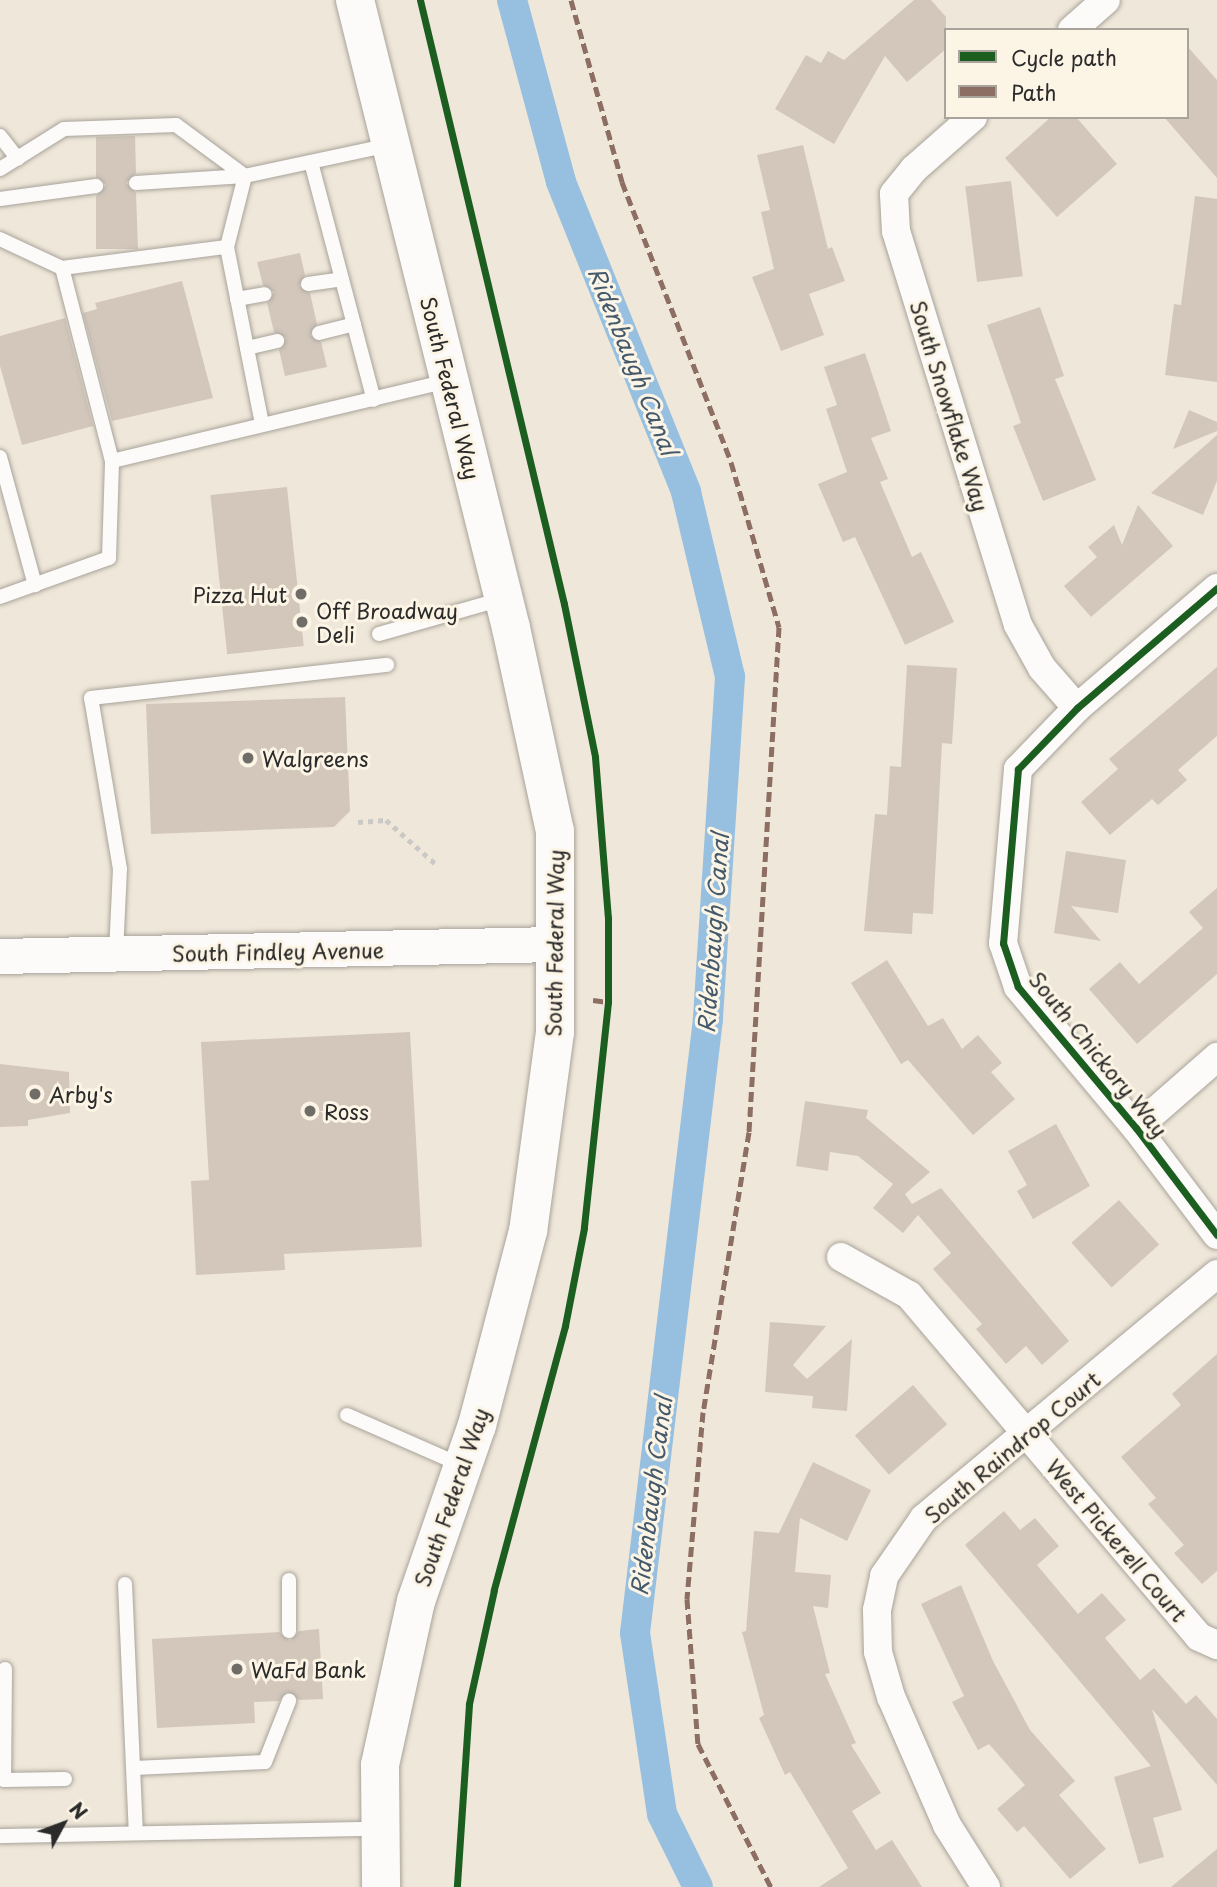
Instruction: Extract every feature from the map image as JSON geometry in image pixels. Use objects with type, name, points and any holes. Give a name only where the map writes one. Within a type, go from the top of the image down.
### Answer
[{"type":"main road","name":"South Federal Way","points":[[355,0],[503,598],[555,831],[555,1032],[528,1231],[463,1466],[415,1601],[380,1765],[381,1887]]},
{"type":"street","points":[[1074,28],[1106,0]]},
{"type":"street","name":"South Snowflake Way","points":[[971,119],[914,169],[894,194],[896,231],[1018,625],[1042,668],[1077,708]]},
{"type":"street","name":"South Chickory Way","points":[[1217,588],[1077,708],[1018,769],[1003,943],[1018,987],[1136,1128],[1217,1236]]},
{"type":"street","name":"South Findley Avenue","points":[[0,956],[555,944]]},
{"type":"street","points":[[1136,1128],[1217,1057]]},
{"type":"street","name":"West Pickerell Court","points":[[841,1257],[909,1295],[1199,1637],[1217,1645]]},
{"type":"street","name":"South Raindrop Court","points":[[986,1887],[947,1825],[891,1697],[878,1652],[877,1610],[884,1577],[925,1518],[1028,1435],[1217,1274]]},
{"type":"lane","points":[[0,169],[64,129],[176,125],[245,176]]},
{"type":"lane","points":[[0,136],[18,159]]},
{"type":"lane","points":[[136,183],[245,176],[391,145]]},
{"type":"lane","points":[[310,162],[374,400]]},
{"type":"lane","points":[[245,176],[227,247],[262,424]]},
{"type":"lane","points":[[0,199],[96,186]]},
{"type":"lane","points":[[0,239],[62,268],[227,247]]},
{"type":"lane","points":[[0,597],[108,558],[112,461],[62,268]]},
{"type":"lane","points":[[308,284],[342,279]]},
{"type":"lane","points":[[237,299],[265,294]]},
{"type":"lane","points":[[319,333],[354,324]]},
{"type":"lane","points":[[247,348],[277,341]]},
{"type":"lane","points":[[112,461],[450,381]]},
{"type":"lane","points":[[0,457],[35,585]]},
{"type":"lane","points":[[379,634],[503,598]]},
{"type":"lane","points":[[116,955],[120,869],[91,698],[387,665]]},
{"type":"lane","points":[[346,1415],[463,1466]]},
{"type":"lane","points":[[289,1580],[289,1631]]},
{"type":"lane","points":[[125,1584],[136,1833]]},
{"type":"lane","points":[[5,1669],[4,1780],[65,1779]]},
{"type":"lane","points":[[134,1768],[265,1762],[289,1701]]},
{"type":"lane","points":[[0,1836],[381,1829]]},
{"type":"path","points":[[358,822],[386,820],[438,866]]},
{"type":"building","points":[[914,0],[931,0],[946,17],[944,51],[907,82],[885,56],[834,144],[775,109],[806,55],[821,63],[828,51],[844,60]]},
{"type":"building","points":[[1189,48],[1217,80],[1217,178],[1166,119],[1189,119]]},
{"type":"building","points":[[1049,119],[1078,119],[1117,164],[1057,217],[1005,158]]},
{"type":"building","points":[[135,136],[136,173],[126,183],[136,193],[138,249],[96,249],[96,196],[106,185],[96,177],[96,137]]},
{"type":"building","points":[[803,145],[828,249],[832,247],[845,281],[809,294],[824,335],[781,351],[752,277],[774,269],[761,212],[770,210],[757,155]]},
{"type":"building","points":[[1011,181],[1023,276],[977,282],[965,187]]},
{"type":"building","points":[[1195,196],[1217,199],[1217,382],[1165,375],[1174,304],[1181,305]]},
{"type":"building","points":[[300,253],[305,275],[299,286],[310,293],[317,324],[310,335],[321,342],[327,367],[285,376],[279,350],[286,338],[274,332],[267,303],[274,292],[263,285],[257,262]]},
{"type":"building","points":[[182,281],[213,398],[112,421],[83,313],[97,309],[95,303]]},
{"type":"building","points":[[1040,307],[1064,376],[1055,379],[1096,480],[1043,501],[1013,426],[1021,423],[987,325]]},
{"type":"building","points":[[65,318],[93,426],[22,445],[0,366],[0,336]]},
{"type":"building","points":[[865,353],[891,431],[871,438],[888,479],[880,482],[912,557],[921,552],[954,622],[905,645],[855,537],[843,542],[818,484],[847,472],[826,409],[837,405],[824,367]]},
{"type":"building","points":[[1189,410],[1217,422],[1217,431],[1173,449]]},
{"type":"building","points":[[1217,435],[1217,481],[1203,515],[1151,493]]},
{"type":"building","points":[[287,487],[304,646],[227,654],[210,495]]},
{"type":"building","points":[[1138,505],[1173,546],[1091,617],[1064,586],[1097,557],[1088,547],[1114,525],[1122,545]]},
{"type":"building","points":[[907,665],[957,668],[952,744],[942,743],[933,914],[913,913],[912,934],[864,931],[875,814],[887,815],[890,766],[901,767]]},
{"type":"building","points":[[1217,667],[1217,736],[1178,770],[1187,780],[1158,805],[1152,799],[1110,835],[1081,802],[1118,769],[1109,759]]},
{"type":"building","name":"Walgreens","points":[[345,697],[350,811],[334,827],[151,834],[146,704]]},
{"type":"building","points":[[1066,851],[1126,860],[1118,913],[1071,906],[1101,941],[1054,933]]},
{"type":"building","points":[[1217,888],[1217,974],[1137,1044],[1089,989],[1120,962],[1139,984],[1203,928],[1189,912]]},
{"type":"building","points":[[887,960],[928,1026],[943,1018],[962,1049],[978,1035],[1002,1063],[991,1072],[1015,1099],[973,1135],[908,1060],[901,1064],[851,983]]},
{"type":"building","name":"Ross","points":[[410,1032],[422,1247],[284,1254],[285,1270],[196,1275],[191,1181],[209,1180],[201,1042]]},
{"type":"building","name":"Arby's","points":[[0,1064],[69,1072],[70,1113],[28,1120],[28,1126],[0,1127]]},
{"type":"building","points":[[805,1101],[868,1110],[866,1118],[930,1172],[905,1194],[912,1204],[941,1188],[1069,1341],[1042,1365],[1026,1346],[1006,1364],[976,1329],[982,1324],[933,1269],[951,1253],[918,1215],[903,1233],[873,1208],[893,1184],[858,1156],[830,1152],[828,1171],[796,1166]]},
{"type":"building","points":[[1056,1124],[1090,1186],[1033,1219],[1017,1191],[1027,1185],[1008,1151]]},
{"type":"building","points":[[1119,1200],[1159,1245],[1112,1287],[1071,1243]]},
{"type":"building","points":[[770,1322],[826,1326],[793,1365],[807,1379],[852,1339],[847,1411],[812,1408],[813,1396],[765,1392]]},
{"type":"building","points":[[1217,1354],[1217,1571],[1202,1584],[1174,1553],[1184,1545],[1148,1504],[1156,1498],[1121,1457],[1181,1405],[1172,1394]]},
{"type":"building","points":[[913,1385],[947,1424],[889,1475],[855,1436]]},
{"type":"building","points":[[813,1462],[871,1490],[847,1541],[800,1518],[795,1572],[831,1575],[828,1608],[813,1606],[830,1673],[825,1674],[856,1743],[851,1745],[881,1793],[852,1811],[876,1850],[892,1840],[922,1887],[819,1887],[848,1868],[790,1772],[785,1775],[759,1718],[764,1715],[742,1632],[746,1631],[754,1531],[779,1533]]},
{"type":"building","points":[[1004,1511],[1020,1530],[1035,1518],[1059,1546],[1037,1565],[1078,1614],[1102,1593],[1126,1620],[1105,1638],[1140,1680],[1154,1668],[1186,1704],[1196,1695],[1217,1719],[1217,1785],[1152,1709],[1182,1810],[1153,1818],[1164,1857],[1139,1864],[1114,1777],[1151,1766],[965,1545]]},
{"type":"building","points":[[961,1585],[993,1661],[1030,1730],[1075,1781],[1059,1795],[1106,1849],[1070,1879],[1024,1826],[1017,1832],[997,1809],[1025,1785],[989,1744],[978,1750],[952,1702],[964,1696],[921,1604]]},
{"type":"building","name":"WaFd Bank","points":[[319,1629],[323,1699],[299,1700],[287,1692],[279,1701],[254,1702],[255,1723],[157,1728],[152,1639],[279,1632],[290,1641],[299,1631]]},
{"type":"building","points":[[1217,1849],[1217,1887],[1171,1887]]},
{"type":"waterway","name":"Ridenbaugh Canal","points":[[512,0],[561,182],[686,492],[730,677],[708,1019],[635,1633],[662,1814],[698,1887]]},
{"type":"marked path","points":[[571,0],[622,182],[731,462],[779,627],[749,1132],[703,1412],[687,1599],[698,1744],[771,1887]]},
{"type":"marked path","points":[[593,1000],[608,1002]]},
{"type":"cycle path","points":[[420,0],[564,604],[595,757],[608,918],[608,1002],[584,1228],[565,1326],[494,1590],[469,1704],[457,1887]]},
{"type":"cycle path","points":[[1217,588],[1077,708],[1018,769],[1003,943],[1018,987],[1136,1128],[1217,1235]]},
{"type":"place","name":"Pizza Hut","points":[[301,594]]},
{"type":"place","name":"Off Broadway Deli","points":[[302,622]]},
{"type":"place","name":"Walgreens","points":[[248,758]]},
{"type":"place","name":"Arby's","points":[[35,1094]]},
{"type":"place","name":"Ross","points":[[310,1111]]},
{"type":"place","name":"WaFd Bank","points":[[237,1669]]}]
